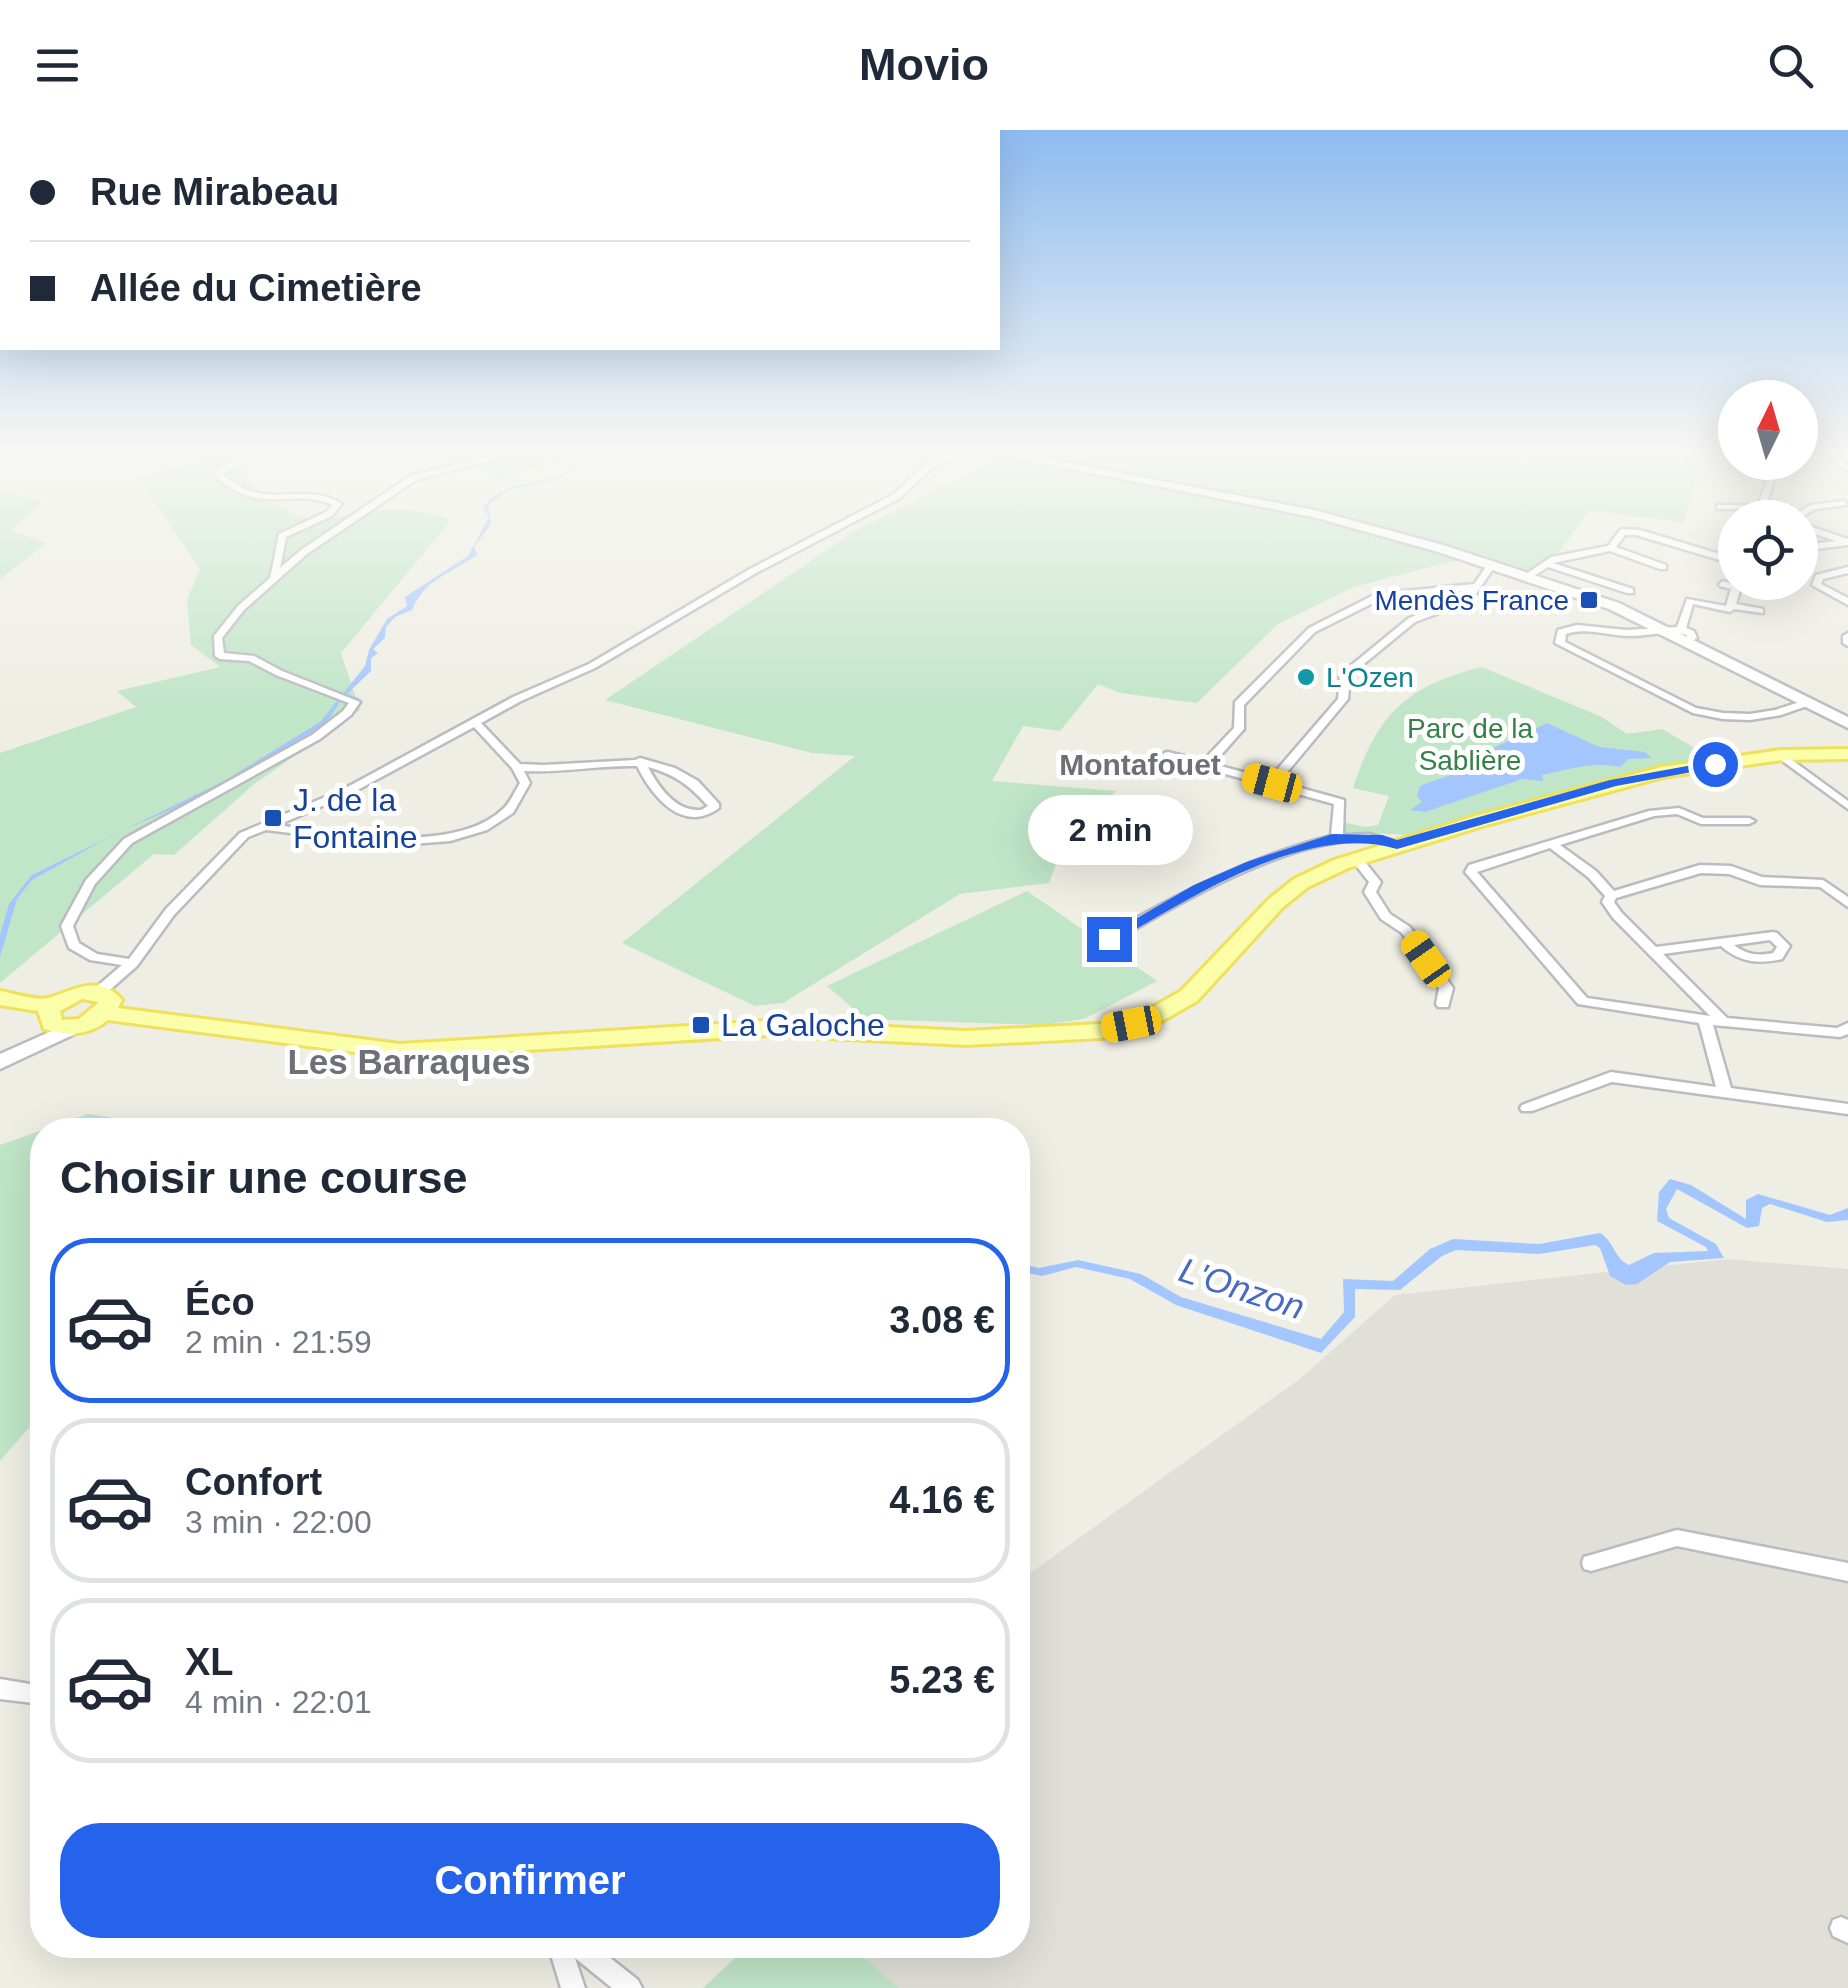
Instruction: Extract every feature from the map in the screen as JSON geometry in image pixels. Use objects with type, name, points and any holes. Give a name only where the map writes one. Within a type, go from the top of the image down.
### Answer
[{"type":"main road","points":[[51,1013],[80,992],[102,1003],[400,1051],[770,1028],[964,1038],[1102,1030],[1154,1016],[1189,996],[1276,903],[1322,872],[1357,858],[1614,783],[1848,754]]},
{"type":"main road","points":[[0,998],[51,1013],[58,1027],[72,1028],[102,1003]]},
{"type":"street","points":[[274,579],[282,538]]},
{"type":"street","points":[[132,963],[94,957],[74,945],[67,926],[90,882],[128,841],[316,737],[355,702],[251,658],[220,656],[217,638],[241,608],[325,538]]},
{"type":"street","points":[[102,1003],[214,862],[244,835],[346,792],[475,722],[592,666],[817,538]]},
{"type":"street","points":[[1395,538],[1614,606],[1683,636],[1848,723]]},
{"type":"street","points":[[1612,548],[1618,538]]},
{"type":"street","points":[[1657,538],[1718,556]]},
{"type":"street","points":[[1818,546],[1848,542]]},
{"type":"street","points":[[1526,577],[1554,559],[1612,548],[1663,567]]},
{"type":"street","points":[[1547,564],[1630,591]]},
{"type":"street","points":[[1272,783],[1343,699],[1345,677],[1351,670],[1412,620],[1464,602],[1491,566]]},
{"type":"street","points":[[1848,570],[1819,577],[1816,585],[1848,602]]},
{"type":"street","points":[[1206,765],[1240,729],[1238,704],[1312,630],[1384,595],[1475,588]]},
{"type":"street","points":[[1731,604],[1732,600]]},
{"type":"street","points":[[1683,636],[1690,602],[1731,604],[1760,612]]},
{"type":"street","points":[[1660,629],[1620,633],[1572,627],[1561,632],[1560,643],[1704,713],[1753,720],[1806,703]]},
{"type":"street","points":[[264,826],[418,842],[488,826],[520,798],[525,784],[517,767],[475,722]]},
{"type":"street","points":[[1168,755],[1340,802],[1337,838]]},
{"type":"street","points":[[1785,759],[1848,806]]},
{"type":"street","points":[[517,767],[535,770],[640,761],[670,769],[714,806],[708,813],[693,816],[678,810],[652,783],[640,761]]},
{"type":"street","points":[[1749,821],[1701,820],[1678,811],[1653,813],[1473,868],[1473,878],[1583,1002],[1840,1034],[1848,1027]]},
{"type":"street","points":[[1109,939],[1188,893],[1254,864],[1337,838],[1382,839],[1397,845]]},
{"type":"street","points":[[1550,843],[1592,874],[1611,896]]},
{"type":"street","points":[[1357,858],[1375,882],[1370,892],[1385,916],[1406,930],[1446,988],[1442,1004]]},
{"type":"street","points":[[1722,1022],[1617,914],[1608,902],[1611,896],[1700,869],[1716,869],[1731,870],[1760,882],[1823,884],[1848,902]]},
{"type":"street","points":[[1657,951],[1724,942]]},
{"type":"street","points":[[0,1061],[32,1041],[51,1013]]},
{"type":"street","points":[[1705,1020],[1725,1092]]},
{"type":"street","points":[[0,1061],[72,1028]]},
{"type":"street","points":[[1527,1108],[1611,1077],[1848,1109]]},
{"type":"street","points":[[1592,1563],[1677,1538],[1848,1572]]},
{"type":"street","points":[[0,1689],[30,1693]]},
{"type":"street","points":[[563,1958],[573,1988]]},
{"type":"street","points":[[592,1958],[630,1988]]},
{"type":"shaded area","points":[[1727,1259],[1848,1269],[1848,1988],[899,1988],[864,1958],[1030,1958],[1030,1573],[1301,1378],[1395,1295]]},
{"type":"green space","points":[[0,538],[31,538],[46,543],[0,579]]},
{"type":"green space","points":[[179,538],[436,538],[341,653],[360,710],[253,785],[174,855],[154,854],[0,983],[0,753],[136,707],[117,691],[220,667],[191,645],[187,600],[200,569]]},
{"type":"green space","points":[[845,538],[1570,538],[1556,556],[1525,574],[1464,558],[1354,587],[1278,624],[1197,703],[1120,693],[1098,684],[1060,731],[1023,726],[992,781],[1117,791],[1069,826],[1049,883],[960,894],[783,1003],[755,1006],[622,943],[855,756],[812,753],[605,700]]},
{"type":"green space","name":"Parc de la Sablière","points":[[1482,667],[1602,717],[1627,734],[1662,729],[1714,759],[1620,776],[1412,835],[1342,832],[1341,822],[1378,825],[1389,796],[1353,788],[1373,740],[1398,706],[1434,683]]},
{"type":"green space","points":[[1027,891],[1157,981],[1084,1019],[1042,1025],[865,1019],[827,986]]},
{"type":"green space","points":[[88,1114],[117,1118],[77,1118]]},
{"type":"green space","points":[[30,1134],[30,1426],[0,1461],[0,1145]]},
{"type":"green space","points":[[735,1958],[864,1958],[899,1988],[703,1988]]},
{"type":"water","points":[[478,538],[481,538],[474,547],[477,555],[431,584],[412,610],[395,617],[386,627],[385,638],[373,649],[378,653],[371,658],[371,671],[347,694],[362,699],[344,696],[328,720],[315,730],[202,796],[122,831],[224,781],[320,722],[365,666],[369,650],[387,619],[407,606],[405,597],[468,556]]},
{"type":"water","points":[[1547,723],[1599,747],[1645,752],[1652,758],[1628,759],[1620,767],[1571,768],[1542,775],[1543,781],[1522,779],[1425,812],[1410,810],[1422,802],[1417,796],[1420,786],[1475,766],[1489,750]]},
{"type":"water","points":[[109,837],[32,880],[17,899],[0,957],[0,935],[9,904],[32,875]]},
{"type":"water","points":[[1670,1179],[1691,1185],[1746,1219],[1746,1200],[1758,1194],[1830,1215],[1848,1208],[1848,1220],[1827,1222],[1770,1204],[1762,1208],[1759,1226],[1747,1228],[1677,1189],[1666,1209],[1669,1218],[1716,1244],[1724,1258],[1670,1262],[1637,1284],[1626,1285],[1610,1276],[1600,1248],[1595,1245],[1539,1254],[1456,1250],[1442,1256],[1400,1290],[1355,1289],[1355,1317],[1321,1353],[1176,1305],[1130,1279],[1076,1267],[1042,1276],[1030,1274],[1030,1266],[1039,1268],[1078,1260],[1141,1274],[1181,1297],[1321,1339],[1344,1312],[1343,1279],[1393,1281],[1430,1249],[1453,1239],[1539,1244],[1600,1233],[1629,1265],[1654,1253],[1708,1251],[1657,1221],[1659,1192]]},
{"type":"place","name":"Mendès France","points":[[1589,600]]},
{"type":"place","name":"L'Ozen","points":[[1306,677]]},
{"type":"place","name":"J. de la Fontaine","points":[[273,818]]},
{"type":"place","name":"La Galoche","points":[[701,1025]]},
{"type":"district","name":"Montafouet","points":[[1140,764]]},
{"type":"district","name":"Les Barraques","points":[[409,1061]]},
{"type":"route","points":[[1109,939],[1176,898],[1254,864],[1332,838],[1382,839],[1397,845],[1614,783],[1715,764]]},
{"type":"water label","name":"L'Onzon","points":[[1242,1288]]}]
